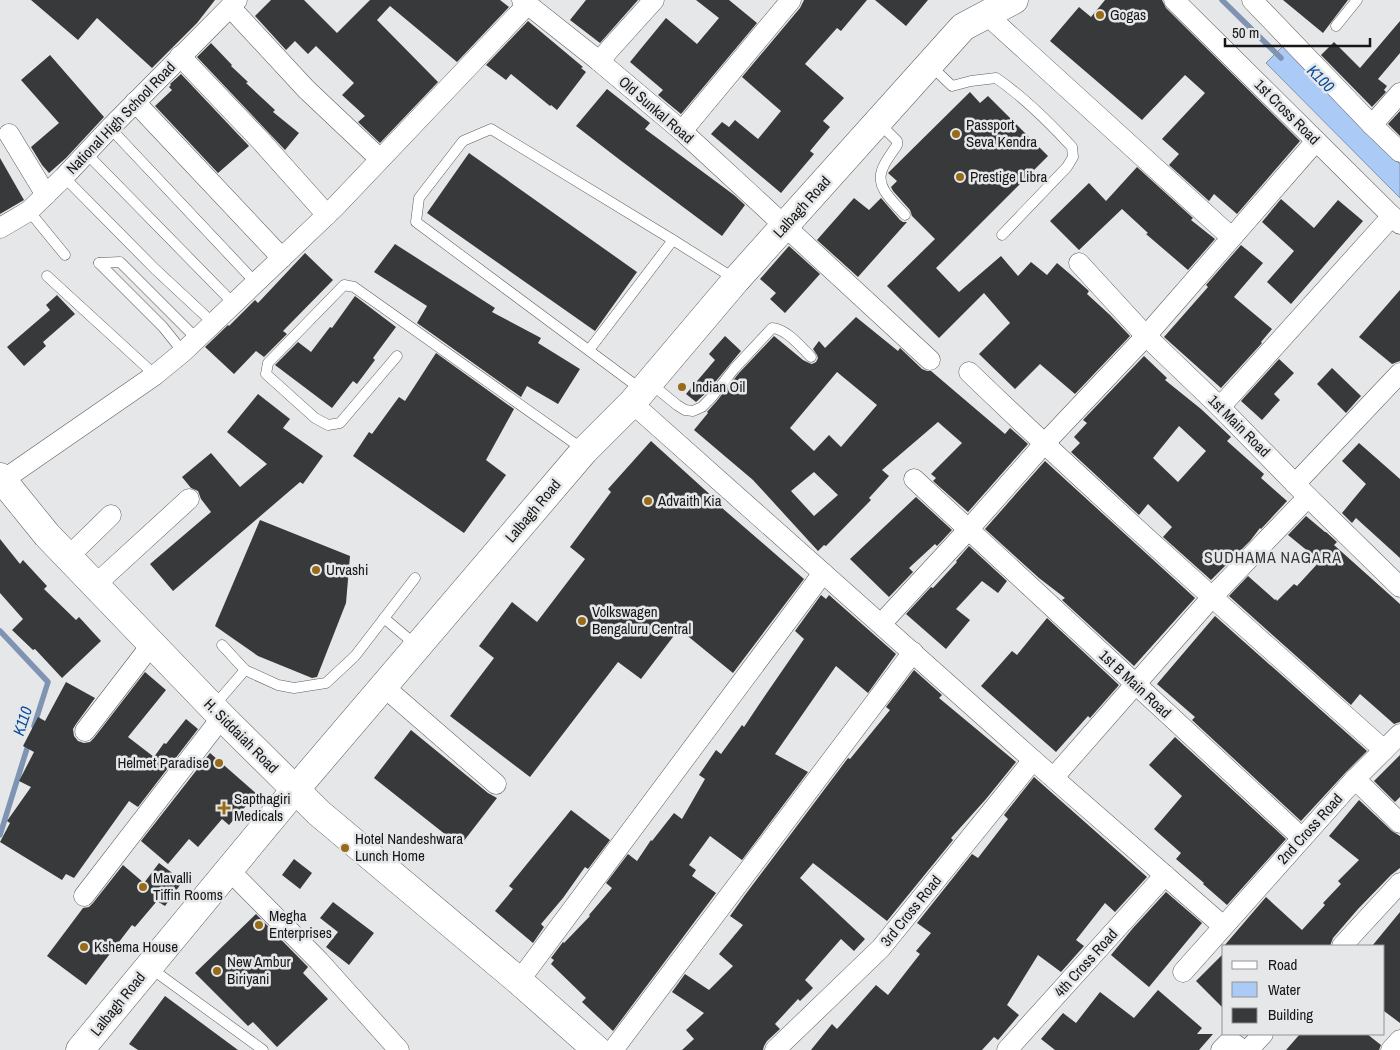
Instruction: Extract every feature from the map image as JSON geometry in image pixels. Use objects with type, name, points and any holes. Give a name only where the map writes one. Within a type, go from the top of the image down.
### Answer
[{"type":"main road","name":"Lalbagh Road","points":[[80,1050],[383,686],[584,451],[641,392],[736,280],[964,27],[1014,0]]},
{"type":"main road","name":"H. Siddaiah Road","points":[[1,478],[47,535],[217,712],[295,790],[319,813],[597,1050]]},
{"type":"street","points":[[599,60],[654,0]]},
{"type":"street","points":[[682,131],[790,0]]},
{"type":"street","name":"1st Cross Road","points":[[1174,0],[1396,220]]},
{"type":"street","points":[[1252,0],[1372,126],[1400,152]]},
{"type":"street","points":[[1,478],[155,375],[190,346],[327,215],[525,2]]},
{"type":"street","name":"Old Sunkal Road","points":[[525,2],[599,60],[682,131],[930,360]]},
{"type":"street","points":[[233,3],[306,89],[380,159]]},
{"type":"street","name":"National High School Road","points":[[0,228],[29,211],[46,195],[233,3]]},
{"type":"street","points":[[987,14],[1231,237]]},
{"type":"street","points":[[180,56],[327,215]]},
{"type":"street","points":[[1372,126],[1400,93]]},
{"type":"street","points":[[135,102],[282,258]]},
{"type":"street","points":[[9,134],[46,195]]},
{"type":"street","points":[[881,624],[1044,444],[1146,336],[1316,141]]},
{"type":"street","points":[[1220,407],[1396,220]]},
{"type":"street","name":"1st Main Road","points":[[1079,264],[1146,336],[1220,407],[1400,587]]},
{"type":"street","points":[[969,372],[1044,444],[1384,750]]},
{"type":"street","points":[[1054,777],[1212,597],[1400,373]]},
{"type":"street","points":[[641,392],[823,572],[1033,760],[1223,926]]},
{"type":"street","name":"1st B Main Road","points":[[914,478],[1302,838]]},
{"type":"street","points":[[96,585],[189,499]]},
{"type":"street","points":[[68,557],[111,516]]},
{"type":"street","points":[[519,982],[823,572]]},
{"type":"street","points":[[85,731],[152,644]]},
{"type":"street","points":[[613,1050],[913,652]]},
{"type":"street","points":[[383,686],[496,784]]},
{"type":"street","points":[[84,896],[217,712]]},
{"type":"street","name":"2nd Cross Road","points":[[1183,972],[1355,779],[1400,734]]},
{"type":"street","name":"3rd Cross Road","points":[[775,1050],[881,948],[1033,760]]},
{"type":"street","points":[[1355,779],[1400,823]]},
{"type":"street","points":[[229,870],[319,961],[399,1050]]},
{"type":"street","name":"4th Cross Road","points":[[1007,1050],[1165,875]]},
{"type":"street","points":[[1343,945],[1400,883]]},
{"type":"street","points":[[1248,1050],[1262,1035]]},
{"type":"street","points":[[1391,1050],[1400,1040]]},
{"type":"street","points":[[1222,1050],[1230,1041],[1244,1050]]},
{"type":"lane","points":[[1336,26],[1357,0]]},
{"type":"lane","points":[[930,65],[952,86],[971,81],[996,78],[1014,90],[1072,147],[1072,157],[1067,167],[1002,235]]},
{"type":"lane","points":[[878,122],[897,141],[897,145],[882,170],[883,190],[905,214]]},
{"type":"lane","points":[[110,128],[256,283]]},
{"type":"lane","points":[[736,280],[491,129],[464,141],[418,198],[416,222],[589,350],[641,392],[676,405],[684,410],[693,411],[702,407],[772,328],[785,333],[811,357]]},
{"type":"lane","points":[[86,153],[234,304]]},
{"type":"lane","points":[[64,177],[213,324]]},
{"type":"lane","points":[[29,211],[65,255]]},
{"type":"lane","points":[[589,350],[673,240]]},
{"type":"lane","points":[[120,262],[190,346],[163,327],[99,263],[120,262]]},
{"type":"lane","points":[[47,276],[155,375]]},
{"type":"lane","points":[[397,356],[340,423],[328,425],[315,418],[266,374],[268,363],[344,285],[354,287],[584,451]]},
{"type":"lane","points":[[222,646],[245,670],[278,685],[294,688],[326,683],[354,656],[414,578]]},
{"type":"lane","points":[[384,618],[418,646]]},
{"type":"lane","points":[[217,712],[245,670]]},
{"type":"lane","points":[[148,966],[263,1050]]},
{"type":"water","name":"K100","points":[[1283,46],[1400,164],[1400,198],[1266,63]]},
{"type":"building","points":[[31,0],[215,0],[197,23],[152,68],[97,18],[78,40]]},
{"type":"building","points":[[271,0],[304,0],[337,33],[370,0],[500,0],[509,7],[457,62],[390,6],[377,20],[438,82],[380,143],[358,122],[365,116],[342,95],[354,83],[316,46],[308,54],[295,41],[286,50],[255,16]]},
{"type":"building","points":[[586,0],[638,0],[600,43],[570,20]]},
{"type":"building","points":[[696,0],[729,0],[757,23],[681,114],[658,95],[663,90],[630,62],[666,18],[697,44],[719,18]]},
{"type":"building","points":[[804,0],[867,0],[841,31],[837,28],[805,64],[844,98],[823,121],[830,127],[810,151],[814,154],[781,193],[711,134],[722,122],[729,127],[735,120],[758,139],[781,111],[742,77],[800,8]]},
{"type":"building","points":[[875,0],[928,0],[906,26]]},
{"type":"building","points":[[1105,0],[1162,0],[1166,8],[1300,141],[1237,214],[1214,194],[1209,201],[1169,165],[1179,154],[1162,139],[1205,93],[1185,75],[1142,120],[1050,41],[1079,7],[1091,17]]},
{"type":"building","points":[[1283,0],[1348,0],[1323,33]]},
{"type":"building","points":[[528,21],[583,67],[581,68],[586,72],[557,110],[511,74],[506,80],[486,65]]},
{"type":"building","points":[[1400,21],[1400,53],[1378,79],[1387,86],[1384,90],[1386,92],[1372,107],[1321,55],[1334,42],[1360,68]]},
{"type":"building","points":[[211,43],[248,82],[246,83],[275,110],[273,112],[299,133],[285,150],[197,57]]},
{"type":"building","points":[[50,55],[104,117],[66,158],[49,173],[31,147],[59,123],[21,80]]},
{"type":"building","points":[[181,74],[249,146],[218,173],[155,106],[172,90],[169,87],[170,84]]},
{"type":"building","points":[[607,89],[650,123],[645,129],[745,205],[722,236],[576,126]]},
{"type":"building","points":[[970,92],[980,103],[988,96],[1048,156],[936,268],[959,292],[1001,256],[1018,276],[1031,262],[1047,275],[1057,263],[1089,291],[1087,294],[1130,336],[1075,394],[1040,364],[1015,389],[979,354],[1010,323],[984,293],[939,338],[887,286],[935,239],[912,216],[910,210],[893,191],[891,187],[897,181],[888,173]]},
{"type":"building","points":[[1400,111],[1400,136],[1388,124]]},
{"type":"building","points":[[469,153],[637,272],[595,331],[427,213]]},
{"type":"building","points":[[0,158],[24,200],[0,214]]},
{"type":"building","points":[[1137,167],[1193,218],[1191,220],[1215,239],[1188,270],[1146,234],[1148,233],[1122,209],[1079,250],[1050,221],[1089,183],[1106,201]]},
{"type":"building","points":[[854,198],[869,210],[881,198],[900,220],[907,222],[858,277],[817,240]]},
{"type":"building","points":[[1281,199],[1314,228],[1338,200],[1363,221],[1291,304],[1267,282],[1294,251],[1262,222]]},
{"type":"building","points":[[395,244],[495,308],[492,312],[541,338],[538,343],[580,369],[558,404],[527,386],[521,397],[417,323],[427,306],[374,272]]},
{"type":"building","points":[[1241,245],[1263,263],[1234,297],[1272,329],[1262,343],[1221,388],[1164,337],[1208,287],[1206,285]]},
{"type":"building","points":[[789,246],[820,274],[785,313],[770,299],[776,293],[760,279]]},
{"type":"building","points":[[305,253],[333,280],[283,331],[287,334],[264,357],[256,351],[234,374],[205,347],[255,300],[258,303]]},
{"type":"building","points":[[1400,290],[1400,361],[1392,364],[1359,337]]},
{"type":"building","points":[[57,295],[75,314],[43,342],[46,346],[24,366],[7,347],[50,310],[46,305]]},
{"type":"building","points":[[355,296],[396,327],[357,384],[353,381],[332,408],[275,365],[298,342],[311,352],[330,327],[332,328]]},
{"type":"building","points":[[856,317],[898,351],[900,348],[922,369],[931,371],[1005,434],[1010,428],[1028,444],[968,512],[933,481],[936,478],[931,474],[962,443],[938,422],[882,470],[889,476],[869,498],[871,500],[826,546],[824,545],[818,551],[753,480],[694,430],[739,373],[774,336],[803,360],[812,364],[818,358],[813,349],[819,341],[825,348]],"holes":[[[837,372],[877,405],[841,447],[829,435],[814,451],[790,428]],[[814,472],[838,495],[814,516],[791,491]]]},
{"type":"building","points":[[725,336],[741,351],[706,393],[696,402],[686,394],[715,360],[709,354]]},
{"type":"building","points":[[436,353],[514,409],[486,460],[506,475],[464,533],[353,456],[369,432],[372,434],[399,397],[405,401]]},
{"type":"building","points":[[1144,356],[1167,378],[1165,380],[1201,409],[1231,437],[1227,441],[1264,474],[1261,478],[1287,501],[1211,580],[1163,537],[1172,527],[1148,504],[1139,515],[1071,452],[1080,443],[1074,437],[1087,423],[1083,420]],"holes":[[[1179,426],[1206,451],[1178,482],[1153,458]]]},
{"type":"building","points":[[1279,359],[1294,373],[1274,394],[1280,400],[1262,420],[1241,401]]},
{"type":"building","points":[[1332,368],[1361,396],[1346,413],[1317,384]]},
{"type":"building","points":[[258,394],[290,419],[283,428],[323,456],[303,484],[300,482],[173,591],[150,564],[211,512],[201,499],[198,491],[191,488],[182,477],[211,453],[240,487],[267,464],[227,432]]},
{"type":"building","points":[[651,441],[715,499],[714,501],[804,579],[733,673],[679,629],[641,679],[618,662],[530,777],[450,716],[494,658],[479,646],[512,602],[537,622],[585,559],[570,547],[611,492],[608,489]]},
{"type":"building","points":[[1359,443],[1400,479],[1400,558],[1356,518],[1352,523],[1342,513],[1366,484],[1342,461]]},
{"type":"building","points":[[1045,461],[1195,598],[1134,666],[1062,600],[1065,598],[1039,578],[985,529]]},
{"type":"building","points":[[916,497],[952,530],[937,546],[935,544],[909,568],[913,572],[889,597],[850,559]]},
{"type":"building","points":[[1306,516],[1337,542],[1334,545],[1400,604],[1400,722],[1394,724],[1360,694],[1351,705],[1229,596],[1248,576],[1277,601],[1294,584],[1297,586],[1320,561],[1288,535]]},
{"type":"building","points":[[260,520],[350,556],[346,603],[317,677],[312,678],[258,656],[215,626]]},
{"type":"building","points":[[0,539],[20,564],[23,560],[47,586],[44,589],[76,620],[79,617],[101,641],[62,678],[35,649],[33,650],[12,630],[23,619],[0,593]]},
{"type":"building","points":[[969,546],[1007,581],[998,593],[982,581],[956,609],[970,620],[946,649],[906,614],[931,587],[933,588]]},
{"type":"building","points":[[821,595],[826,599],[829,595],[896,654],[868,693],[836,666],[775,754],[808,772],[742,860],[710,836],[689,865],[696,870],[692,876],[716,893],[613,1031],[582,1002],[586,998],[551,964],[554,960],[551,958],[563,942],[590,916],[612,888],[606,883],[628,854],[637,861],[651,840],[674,813],[682,819],[705,779],[699,775],[716,750],[721,754],[742,725],[744,727],[804,639],[795,631]]},
{"type":"building","points":[[1215,616],[1367,751],[1301,821],[1192,720],[1195,717],[1157,684]]},
{"type":"building","points":[[1047,618],[1119,685],[1056,752],[981,686],[1012,651],[1017,655]]},
{"type":"building","points":[[914,670],[942,695],[939,698],[1016,762],[951,838],[953,840],[887,921],[813,863],[800,878],[865,939],[854,951],[841,939],[805,980],[813,988],[800,1001],[798,999],[775,1024],[780,1029],[767,1041],[763,1050],[682,1050],[694,1039],[686,1030],[704,1013],[672,992],[685,974],[709,990],[733,966],[719,954],[743,925],[730,916],[848,758],[850,759],[890,710],[886,707]]},
{"type":"building","points":[[145,672],[166,690],[128,737],[154,757],[186,719],[198,729],[138,807],[129,801],[74,878],[66,874],[62,880],[0,842],[10,823],[7,821],[31,787],[19,781],[34,752],[23,746],[38,717],[45,721],[66,682],[95,698],[73,729],[74,736],[78,741],[84,743],[90,742],[94,738]]},
{"type":"building","points":[[411,730],[488,793],[497,798],[460,846],[374,778]]},
{"type":"building","points":[[1175,737],[1286,839],[1227,905],[1176,859],[1181,853],[1154,829],[1182,796],[1149,765]]},
{"type":"building","points":[[210,753],[257,794],[229,825],[222,819],[198,847],[189,839],[168,864],[141,841]]},
{"type":"building","points":[[1400,755],[1400,797],[1395,802],[1374,781]]},
{"type":"building","points":[[1034,777],[1147,877],[1115,912],[1105,903],[1076,940],[1084,946],[1061,972],[1038,955],[1007,1005],[1019,1015],[998,1040],[994,1037],[982,1050],[811,1050],[832,1024],[837,1029],[876,985],[888,995],[920,954],[916,951],[931,933],[917,923],[972,854],[978,858],[1008,819],[1004,815]]},
{"type":"building","points":[[1359,800],[1392,831],[1400,836],[1400,868],[1358,909],[1333,938],[1330,945],[1225,945],[1266,897],[1302,930],[1341,884],[1338,881],[1359,860],[1329,836]]},
{"type":"building","points":[[571,810],[610,840],[588,869],[585,867],[563,898],[541,924],[544,927],[533,943],[495,911],[513,889],[509,886]]},
{"type":"building","points":[[294,859],[312,873],[300,889],[282,875]]},
{"type":"building","points":[[159,863],[183,881],[165,906],[157,901],[135,927],[132,925],[86,985],[47,956],[83,908],[89,907],[93,903],[123,865],[144,883]]},
{"type":"building","points":[[1166,892],[1202,923],[1149,987],[1111,955]]},
{"type":"building","points":[[333,902],[374,933],[349,965],[326,947],[338,932],[320,918]]},
{"type":"building","points":[[1400,912],[1400,1023],[1385,1012],[1385,945],[1373,945]]},
{"type":"building","points":[[256,914],[308,967],[303,973],[328,999],[277,1047],[253,1022],[248,1026],[195,973]]},
{"type":"building","points":[[1222,955],[1222,1007],[1196,981]]},
{"type":"building","points":[[1158,990],[1202,1028],[1197,1034],[1213,1034],[1199,1050],[1055,1050],[1041,1039],[1063,1013],[1076,1023],[1100,992],[1134,1018]]},
{"type":"building","points":[[165,996],[238,1050],[138,1050],[129,1044]]},
{"type":"building","points":[[1299,1035],[1368,1035],[1381,1045],[1379,1050],[1286,1050]]},
{"type":"waterway","name":"K100","points":[[1222,0],[1281,58]]},
{"type":"waterway","name":"K110","points":[[0,631],[48,682],[34,726]]},
{"type":"waterway","name":"K110","points":[[0,835],[29,742]]},
{"type":"place","name":"Gogas","points":[[1100,15]]},
{"type":"place","name":"Passport Seva Kendra","points":[[956,134]]},
{"type":"place","name":"Prestige Libra","points":[[960,177]]},
{"type":"place","name":"Indian Oil","points":[[682,387]]},
{"type":"place","name":"Advaith Kia","points":[[648,501]]},
{"type":"place","name":"Urvashi","points":[[316,570]]},
{"type":"place","name":"Volkswagen Bengaluru Central","points":[[582,621]]},
{"type":"place","name":"Helmet Paradise","points":[[219,763]]},
{"type":"place","name":"Sapthagiri Medicals","points":[[224,808]]},
{"type":"place","name":"Hotel Nandeshwara Lunch Home","points":[[345,848]]},
{"type":"place","name":"Mavalli Tiffin Rooms","points":[[143,887]]},
{"type":"place","name":"Megha Enterprises","points":[[259,925]]},
{"type":"place","name":"Kshema House","points":[[84,947]]},
{"type":"place","name":"New Ambur Biriyani","points":[[217,971]]},
{"type":"district","name":"SUDHAMA NAGARA","points":[[1273,557]]}]
